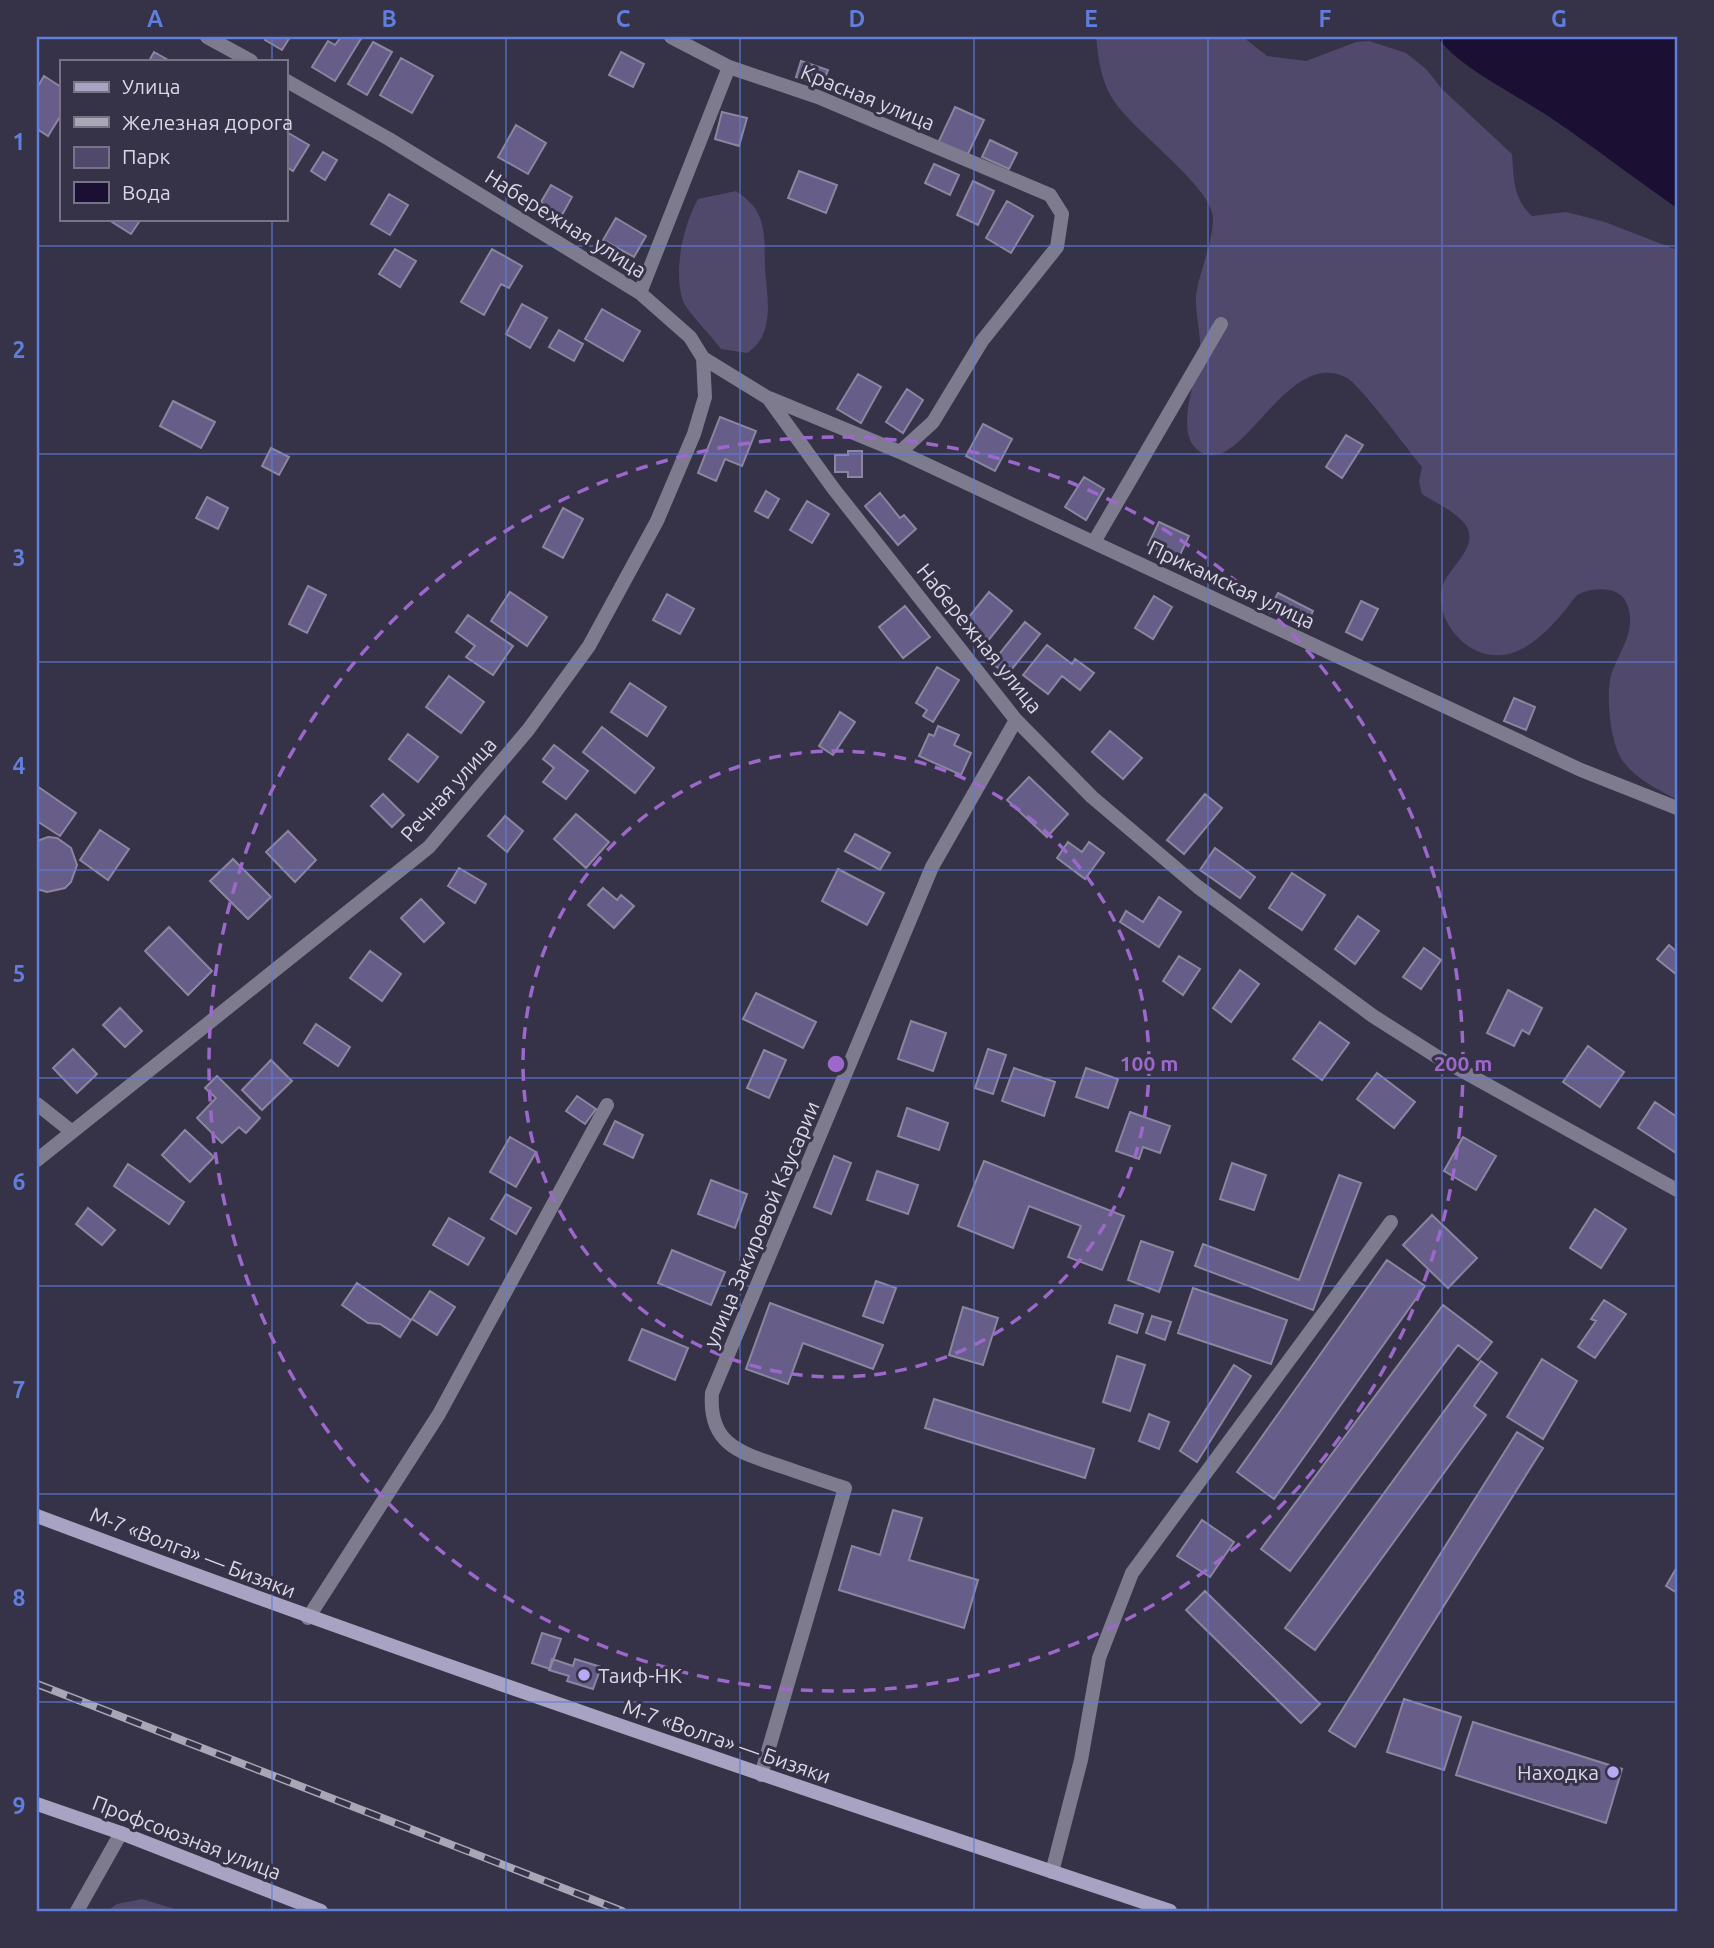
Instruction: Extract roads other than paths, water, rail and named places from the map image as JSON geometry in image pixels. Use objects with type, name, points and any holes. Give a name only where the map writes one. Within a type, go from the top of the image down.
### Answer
[{"type":"main road","name":"М-7 «Волга» — Бизяки","points":[[37,1516],[308,1618],[761,1775],[1170,1911]]},
{"type":"main road","name":"Профсоюзная улица","points":[[37,1804],[121,1833],[321,1911]]},
{"type":"street","points":[[207,37],[249,60]]},
{"type":"street","name":"Красная улица","points":[[671,37],[729,67],[818,97],[1050,195],[1062,214],[1057,247],[982,341],[933,422],[901,452]]},
{"type":"street","points":[[640,293],[729,67]]},
{"type":"street","name":"Набережная улица","points":[[287,81],[389,138],[640,293],[690,337],[703,358],[768,398],[834,488],[1016,720],[1092,797],[1198,887],[1373,1016],[1438,1058],[1677,1189]]},
{"type":"street","points":[[1094,542],[1221,324]]},
{"type":"street","name":"Речная улица","points":[[37,1160],[429,847],[528,730],[589,646],[657,522],[694,435],[705,397],[703,358]]},
{"type":"street","name":"Прикамская улица","points":[[768,398],[901,452],[1581,770],[1677,808]]},
{"type":"street","name":"улица Закировой Каусарии","points":[[761,1775],[845,1488],[739,1453],[719,1432],[713,1417],[712,1393],[932,867],[1016,720]]},
{"type":"street","points":[[37,1104],[71,1131]]},
{"type":"street","points":[[308,1618],[439,1415],[607,1105]]},
{"type":"street","points":[[1052,1872],[1081,1760],[1099,1657],[1132,1573],[1391,1222]]},
{"type":"street","points":[[77,1911],[121,1833]]},
{"type":"water","points":[[1438,37],[1677,37],[1677,208],[1551,118],[1473,69]]},
{"type":"railway","points":[[37,1684],[622,1911]]},
{"type":"place","name":"Таиф-НК","points":[[584,1675]]},
{"type":"place","name":"Находка","points":[[1613,1772]]}]
